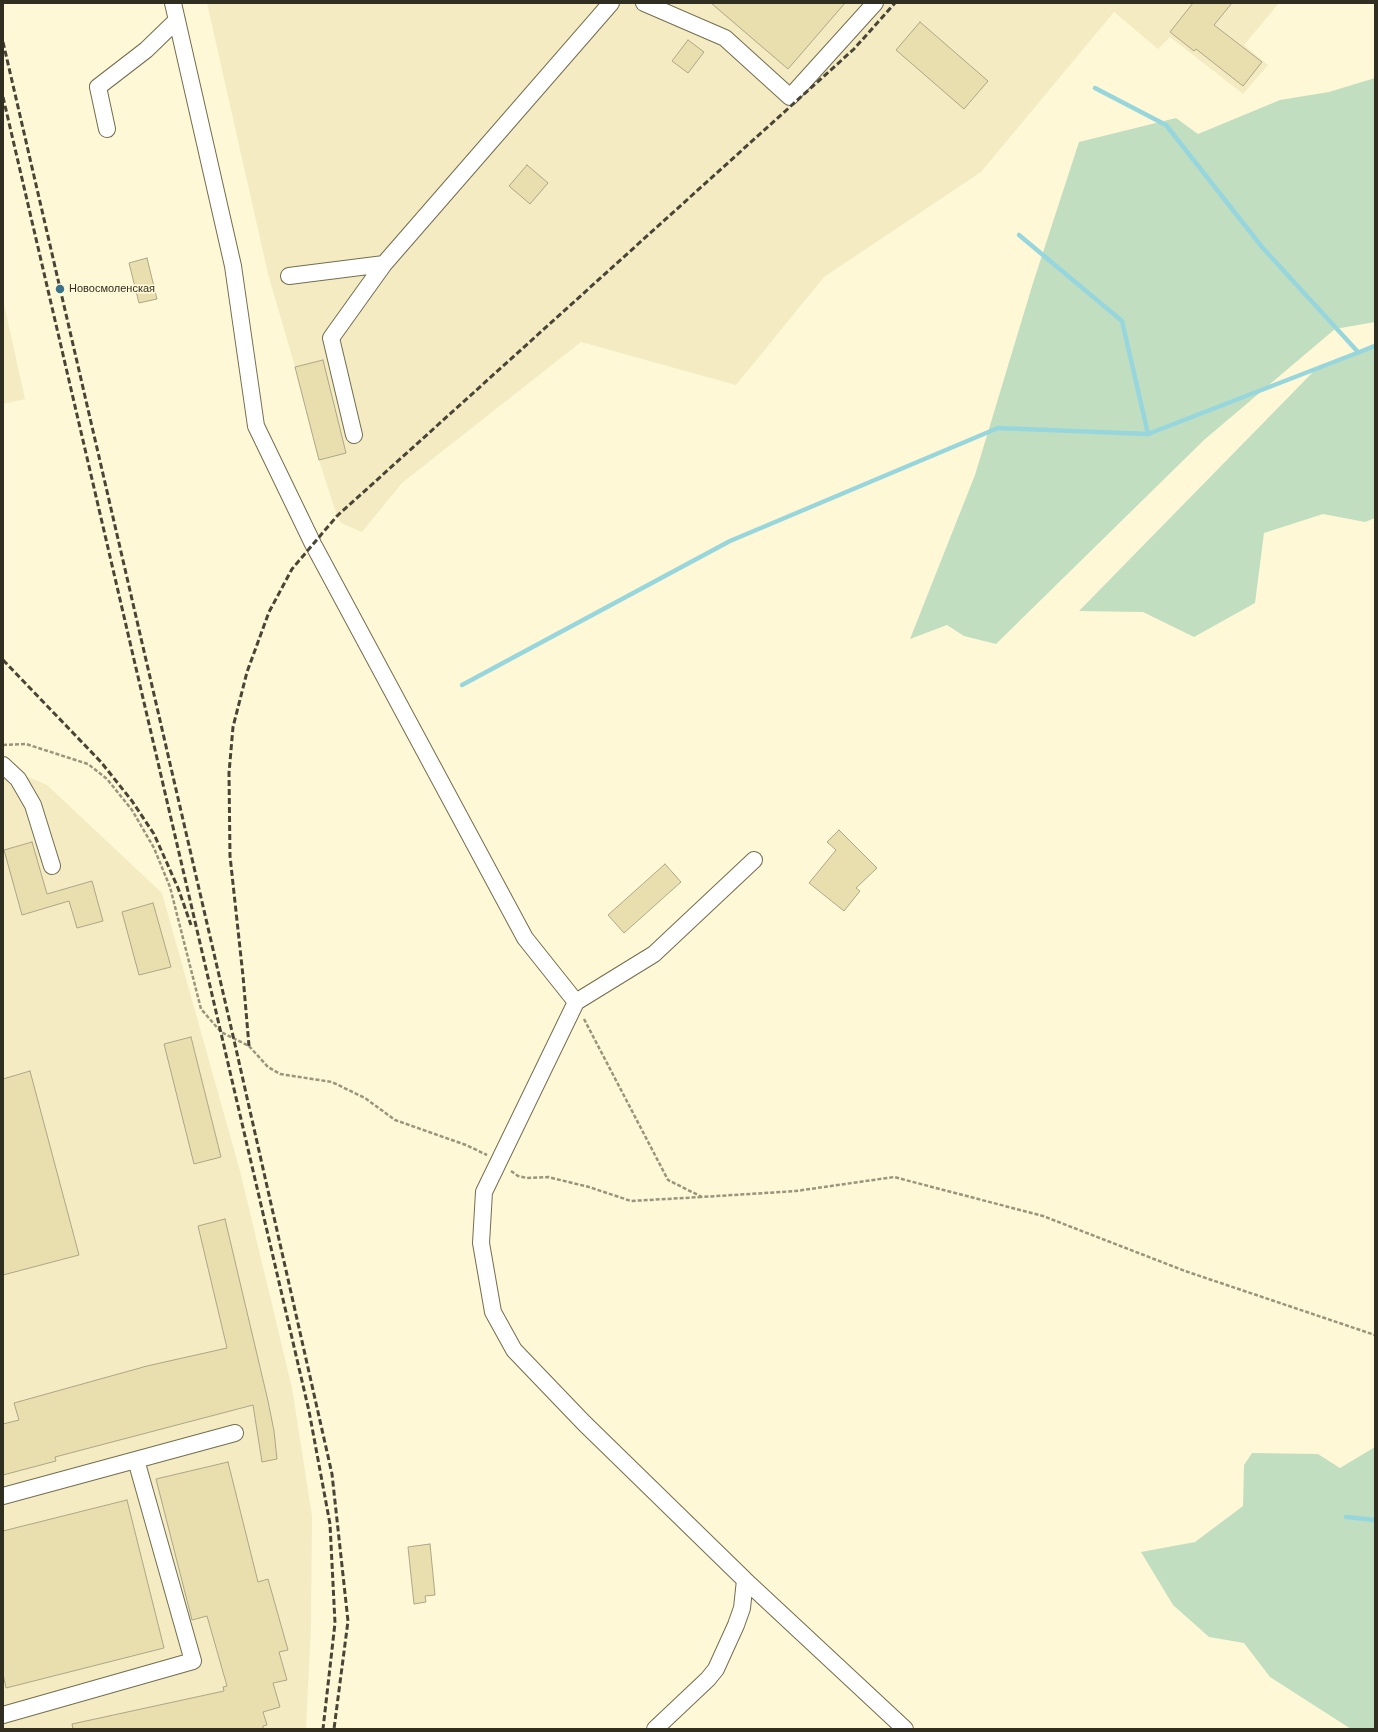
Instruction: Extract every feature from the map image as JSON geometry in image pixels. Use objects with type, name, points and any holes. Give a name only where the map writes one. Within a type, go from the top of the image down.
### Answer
[{"type":"street","points":[[172,3],[233,266],[256,426],[313,544],[525,938],[576,1002]]},
{"type":"street","points":[[354,434],[330,338],[384,264],[611,3]]},
{"type":"street","points":[[644,3],[725,38],[790,96],[875,3]]},
{"type":"street","points":[[107,129],[98,87],[146,50],[176,20]]},
{"type":"street","points":[[289,276],[384,264]]},
{"type":"street","points":[[3,765],[18,779],[33,805],[52,866]]},
{"type":"street","points":[[754,860],[654,954],[576,1002],[484,1192],[481,1243],[493,1312],[514,1350],[584,1423],[745,1580],[904,1729]]},
{"type":"street","points":[[3,1496],[235,1433]]},
{"type":"street","points":[[3,1715],[193,1662],[136,1460]]},
{"type":"street","points":[[655,1729],[708,1679],[716,1669],[742,1608],[745,1580]]},
{"type":"path","points":[[3,745],[26,744],[88,764],[106,779],[132,810],[154,848],[170,887],[201,1009],[221,1032],[249,1046],[268,1067],[280,1074],[332,1082],[365,1098],[396,1120],[466,1145],[499,1162],[518,1176],[527,1178],[548,1177],[589,1187],[631,1201],[796,1191],[894,1177],[1043,1216],[1185,1271],[1375,1334]]},
{"type":"path","points":[[576,1002],[668,1180],[702,1197]]},
{"type":"shaded area","points":[[207,3],[1279,3],[1244,45],[1268,65],[1243,94],[1170,37],[1158,49],[1114,12],[981,172],[824,277],[736,385],[581,342],[402,483],[362,532],[341,523],[337,516],[319,460],[295,367],[268,274]]},
{"type":"shaded area","points":[[3,300],[25,399],[3,404]]},
{"type":"shaded area","points":[[3,766],[47,785],[162,893],[240,1171],[292,1388],[312,1516],[311,1625],[306,1729],[3,1729]]},
{"type":"green space","points":[[1375,78],[1375,322],[1335,329],[1204,440],[996,644],[964,636],[947,625],[910,639],[975,475],[1033,283],[1079,142],[1176,118],[1198,134],[1280,100],[1329,92]]},
{"type":"green space","points":[[1375,343],[1375,518],[1365,522],[1323,514],[1264,533],[1255,603],[1194,637],[1143,612],[1079,611],[1314,371]]},
{"type":"green space","points":[[1375,1447],[1375,1729],[1351,1729],[1270,1677],[1244,1643],[1209,1637],[1173,1605],[1141,1552],[1195,1542],[1243,1506],[1244,1465],[1252,1453],[1318,1454],[1340,1468]]},
{"type":"building","points":[[711,3],[845,3],[788,69]]},
{"type":"building","points":[[1193,3],[1232,3],[1214,25],[1262,62],[1243,86],[1196,49],[1194,51],[1170,32]]},
{"type":"building","points":[[920,22],[988,81],[964,109],[896,50]]},
{"type":"building","points":[[688,40],[704,52],[688,73],[672,61]]},
{"type":"building","points":[[527,165],[548,183],[530,204],[509,186]]},
{"type":"building","points":[[147,258],[157,299],[139,303],[129,263]]},
{"type":"building","points":[[323,360],[346,453],[319,460],[295,367]]},
{"type":"building","points":[[839,830],[877,868],[856,888],[860,891],[844,911],[809,883],[836,850],[827,842]]},
{"type":"building","points":[[32,842],[47,894],[92,881],[103,921],[77,928],[69,901],[22,915],[4,850]]},
{"type":"building","points":[[665,864],[681,882],[624,933],[608,915]]},
{"type":"building","points":[[153,903],[171,967],[139,975],[122,912]]},
{"type":"building","points":[[191,1037],[221,1157],[194,1164],[164,1044]]},
{"type":"building","points":[[30,1071],[79,1255],[3,1275],[3,1079]]},
{"type":"building","points":[[225,1219],[268,1401],[274,1431],[277,1459],[262,1462],[253,1405],[55,1457],[56,1461],[3,1475],[3,1424],[19,1420],[14,1403],[147,1366],[227,1348],[198,1226]]},
{"type":"building","points":[[228,1462],[258,1582],[268,1579],[288,1650],[279,1652],[287,1680],[273,1683],[280,1707],[263,1712],[267,1725],[263,1726],[263,1729],[73,1729],[72,1724],[224,1691],[223,1687],[227,1686],[207,1616],[192,1620],[156,1479]]},
{"type":"building","points":[[127,1500],[164,1648],[6,1688],[3,1674],[3,1531]]},
{"type":"building","points":[[430,1544],[435,1595],[425,1596],[426,1602],[414,1604],[408,1547]]},
{"type":"waterway","points":[[1095,88],[1166,125],[1262,247],[1358,352]]},
{"type":"waterway","points":[[1019,235],[1122,321],[1148,434]]},
{"type":"waterway","points":[[462,685],[730,541],[998,428],[1148,434],[1375,346]]},
{"type":"waterway","points":[[1346,1517],[1375,1520]]},
{"type":"railway","points":[[249,1046],[230,856],[229,773],[233,727],[247,672],[269,612],[292,569],[337,516],[854,49],[895,3]]},
{"type":"railway","points":[[3,42],[234,1040],[332,1474],[348,1621],[334,1729]]},
{"type":"railway","points":[[3,97],[309,1411],[330,1524],[335,1623],[323,1729]]},
{"type":"railway","points":[[3,660],[101,762],[132,801],[154,834],[178,888],[191,925]]},
{"type":"place","name":"Новосмоленская","points":[[60,289]]}]
